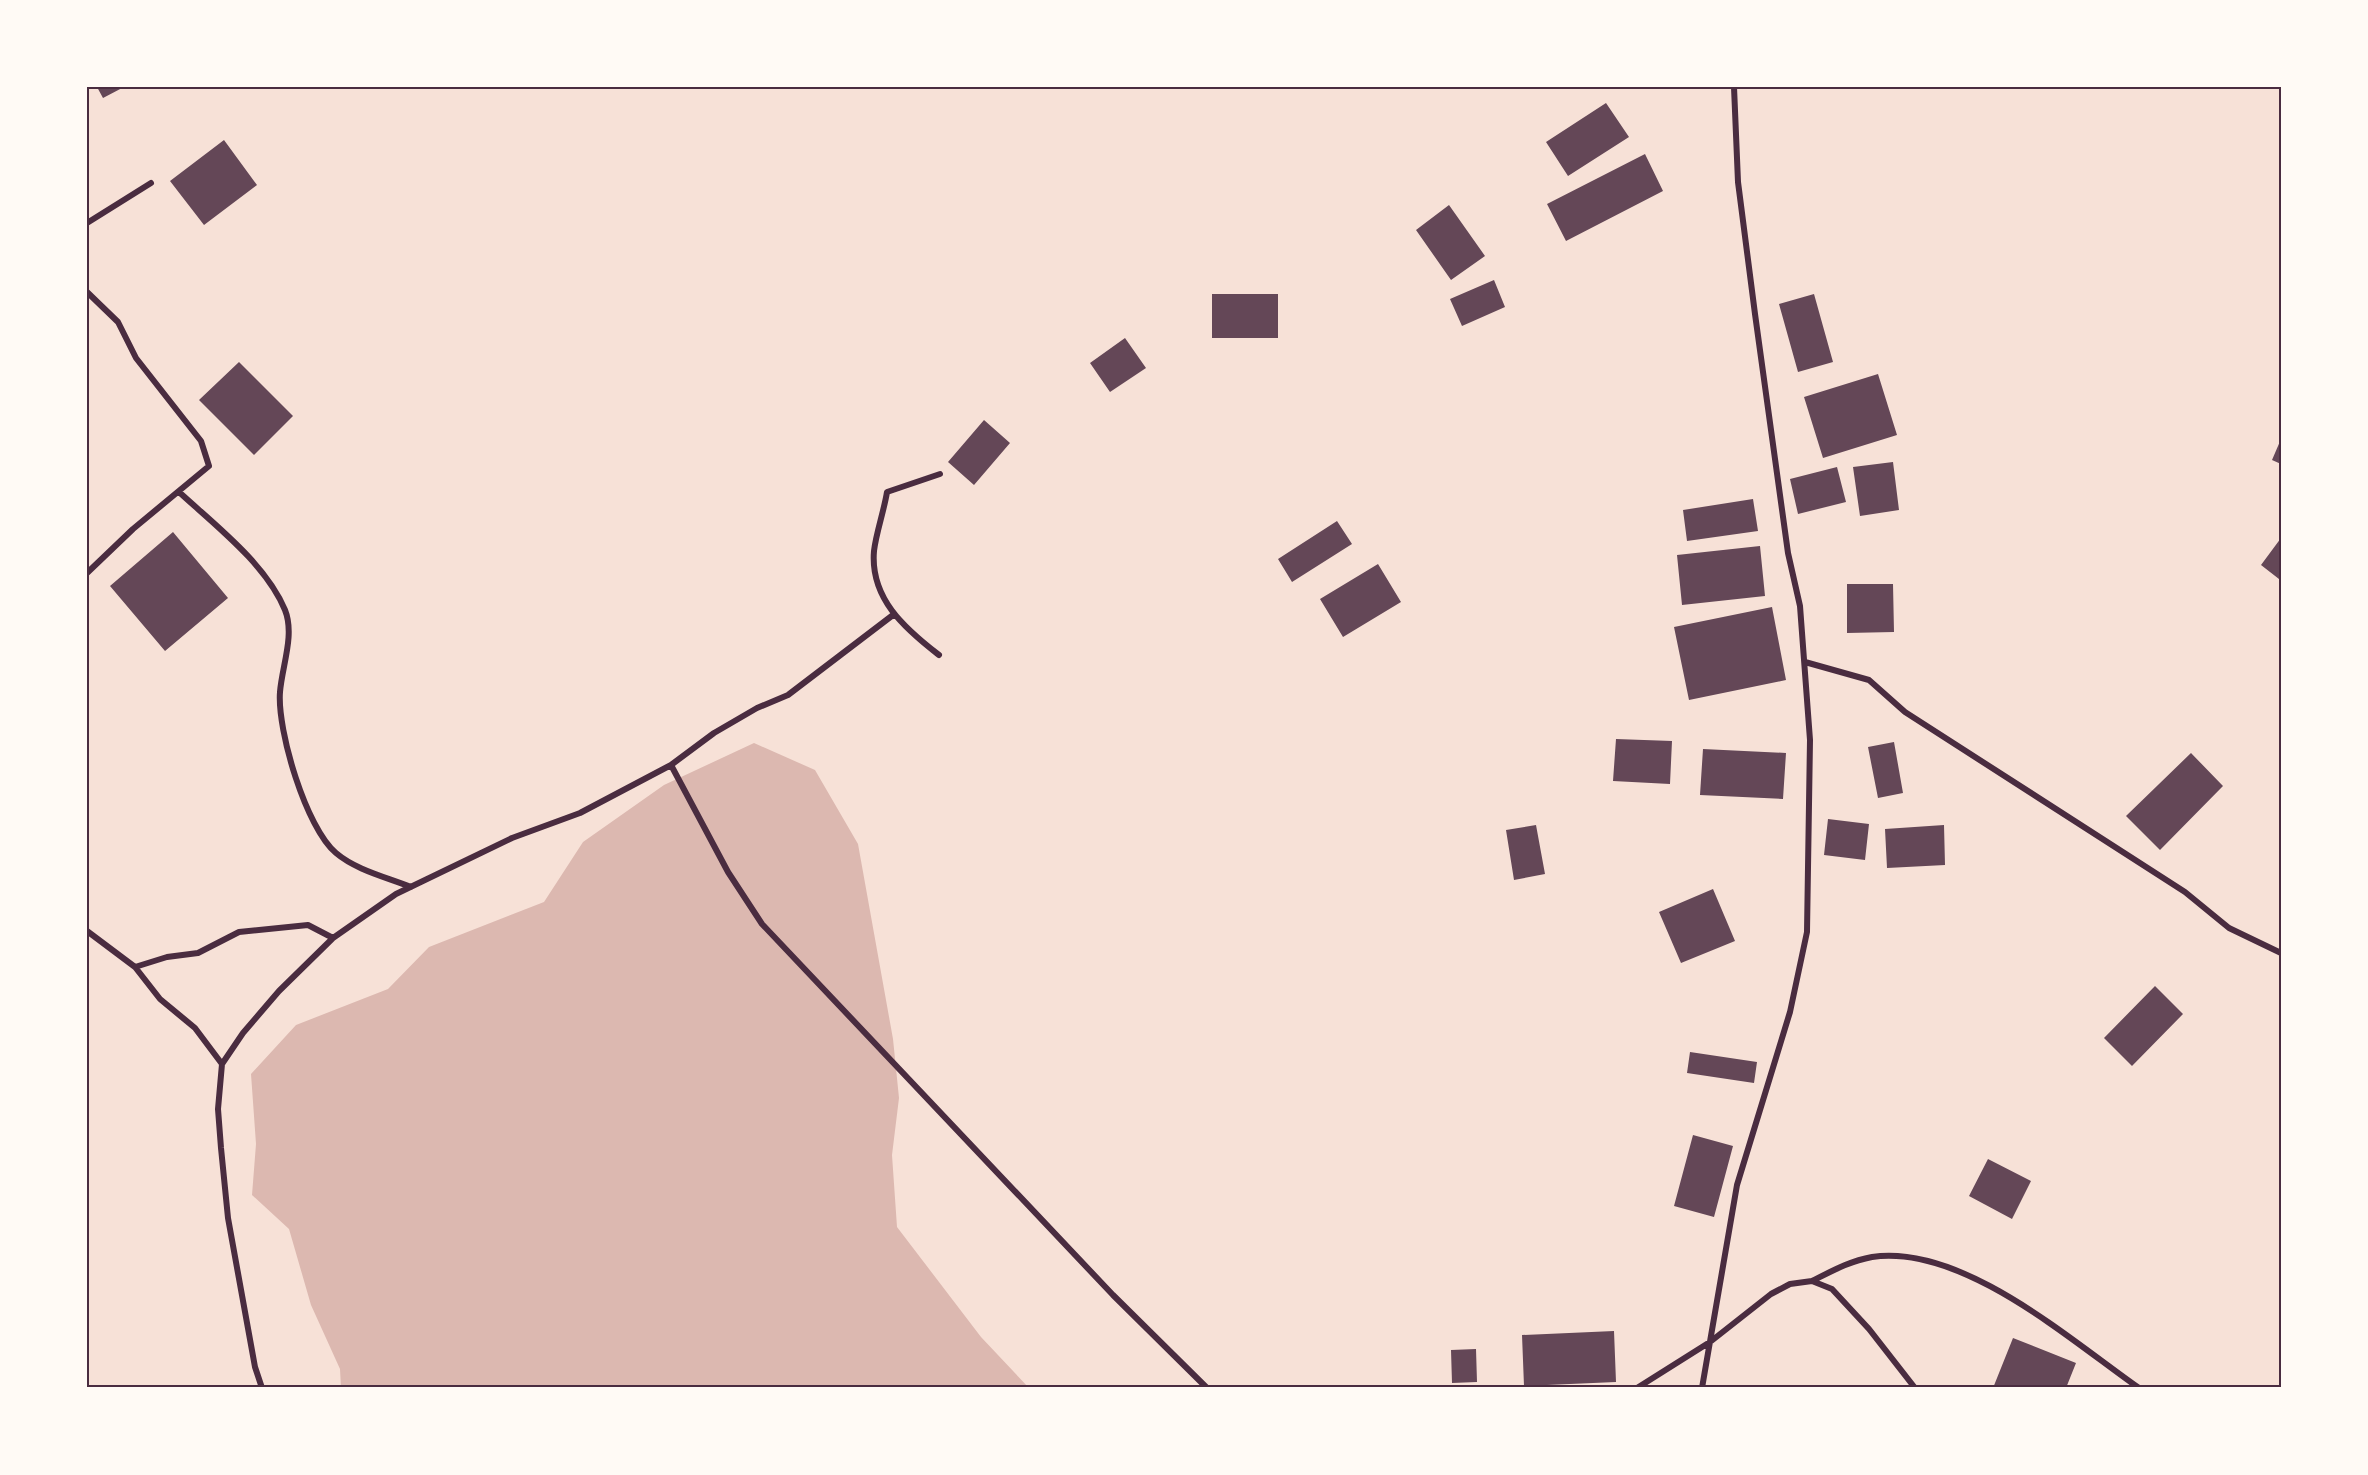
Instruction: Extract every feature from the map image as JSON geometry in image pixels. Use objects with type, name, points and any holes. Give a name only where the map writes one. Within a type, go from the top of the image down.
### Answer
[{"type":"street","points":[[1702,1388],[1737,1185],[1790,1012],[1807,932],[1810,740],[1805,662],[1800,606],[1788,553],[1738,182],[1734,87]]},
{"type":"street","points":[[87,223],[151,183]]},
{"type":"street","points":[[87,292],[118,322],[136,358],[201,441],[209,466],[133,529],[87,573]]},
{"type":"street","points":[[939,655],[893,615],[873,577],[874,548],[887,492],[940,474]]},
{"type":"street","points":[[179,492],[233,542],[273,587],[286,613],[288,645],[280,693],[282,730],[293,770],[320,832],[335,853],[362,868],[411,887]]},
{"type":"street","points":[[262,1388],[255,1367],[228,1218],[218,1109],[222,1064],[243,1034],[279,991],[333,938],[396,894],[512,838],[580,813],[671,765],[714,733],[757,708],[788,694],[893,615]]},
{"type":"street","points":[[1805,662],[1869,680],[1905,712],[2185,892],[2229,928],[2281,953]]},
{"type":"street","points":[[671,765],[728,872],[762,924],[1113,1295],[1207,1388]]},
{"type":"street","points":[[135,967],[167,957],[198,953],[239,932],[308,925],[333,938]]},
{"type":"street","points":[[87,931],[135,967],[160,999],[195,1029],[222,1064]]},
{"type":"street","points":[[1637,1388],[1710,1342],[1771,1294],[1790,1284],[1812,1281],[1842,1265],[1873,1257],[1919,1259],[1994,1287],[2139,1388]]},
{"type":"street","points":[[1812,1281],[1832,1289],[1869,1329],[1915,1388]]},
{"type":"shaded area","points":[[754,743],[815,770],[858,844],[893,1039],[899,1098],[892,1155],[897,1227],[981,1337],[1029,1388],[341,1388],[340,1369],[311,1305],[289,1229],[252,1195],[256,1144],[251,1074],[296,1025],[388,989],[429,947],[544,902],[583,842],[664,785]]},
{"type":"building","points":[[97,87],[124,87],[103,98]]},
{"type":"building","points":[[1606,103],[1629,137],[1568,176],[1546,142]]},
{"type":"building","points":[[224,140],[257,185],[204,225],[170,181]]},
{"type":"building","points":[[1645,154],[1663,191],[1566,241],[1547,204]]},
{"type":"building","points":[[1449,205],[1485,256],[1451,280],[1416,230]]},
{"type":"building","points":[[1494,280],[1505,307],[1462,326],[1450,299]]},
{"type":"building","points":[[1212,294],[1278,294],[1278,338],[1212,338]]},
{"type":"building","points":[[1814,294],[1833,362],[1798,372],[1779,304]]},
{"type":"building","points":[[1125,338],[1146,368],[1110,392],[1090,363]]},
{"type":"building","points":[[239,362],[293,416],[254,455],[199,400]]},
{"type":"building","points":[[1878,374],[1897,435],[1823,458],[1804,397]]},
{"type":"building","points":[[984,420],[1010,443],[974,485],[948,462]]},
{"type":"building","points":[[2281,439],[2281,464],[2272,460]]},
{"type":"building","points":[[1893,462],[1899,510],[1860,516],[1853,467]]},
{"type":"building","points":[[1837,467],[1846,502],[1798,514],[1790,479]]},
{"type":"building","points":[[1753,499],[1758,531],[1687,541],[1683,510]]},
{"type":"building","points":[[1337,521],[1352,544],[1292,582],[1278,559]]},
{"type":"building","points":[[173,532],[228,598],[165,651],[110,586]]},
{"type":"building","points":[[2281,538],[2281,577],[2279,579],[2261,565]]},
{"type":"building","points":[[1760,546],[1765,596],[1682,605],[1677,555]]},
{"type":"building","points":[[1378,564],[1401,602],[1343,637],[1320,599]]},
{"type":"building","points":[[1847,584],[1893,584],[1894,632],[1847,633]]},
{"type":"building","points":[[1772,607],[1786,680],[1689,700],[1674,627]]},
{"type":"building","points":[[1616,739],[1672,741],[1670,784],[1613,781]]},
{"type":"building","points":[[1894,742],[1903,793],[1878,798],[1868,747]]},
{"type":"building","points":[[1703,749],[1786,753],[1783,799],[1700,795]]},
{"type":"building","points":[[2191,753],[2223,786],[2160,850],[2126,816]]},
{"type":"building","points":[[1828,819],[1869,824],[1865,860],[1824,855]]},
{"type":"building","points":[[1536,825],[1545,874],[1514,880],[1506,830]]},
{"type":"building","points":[[1944,825],[1945,865],[1887,868],[1885,829]]},
{"type":"building","points":[[1713,889],[1735,941],[1681,963],[1659,912]]},
{"type":"building","points":[[2155,986],[2183,1014],[2132,1066],[2104,1038]]},
{"type":"building","points":[[1690,1052],[1757,1062],[1754,1083],[1687,1073]]},
{"type":"building","points":[[1693,1135],[1733,1146],[1714,1217],[1674,1206]]},
{"type":"building","points":[[1988,1159],[2031,1181],[2012,1219],[1969,1196]]},
{"type":"building","points":[[1614,1331],[1616,1382],[1524,1386],[1522,1335]]},
{"type":"building","points":[[2013,1338],[2076,1363],[2066,1388],[1993,1388]]},
{"type":"building","points":[[1476,1349],[1477,1382],[1452,1383],[1451,1350]]}]
